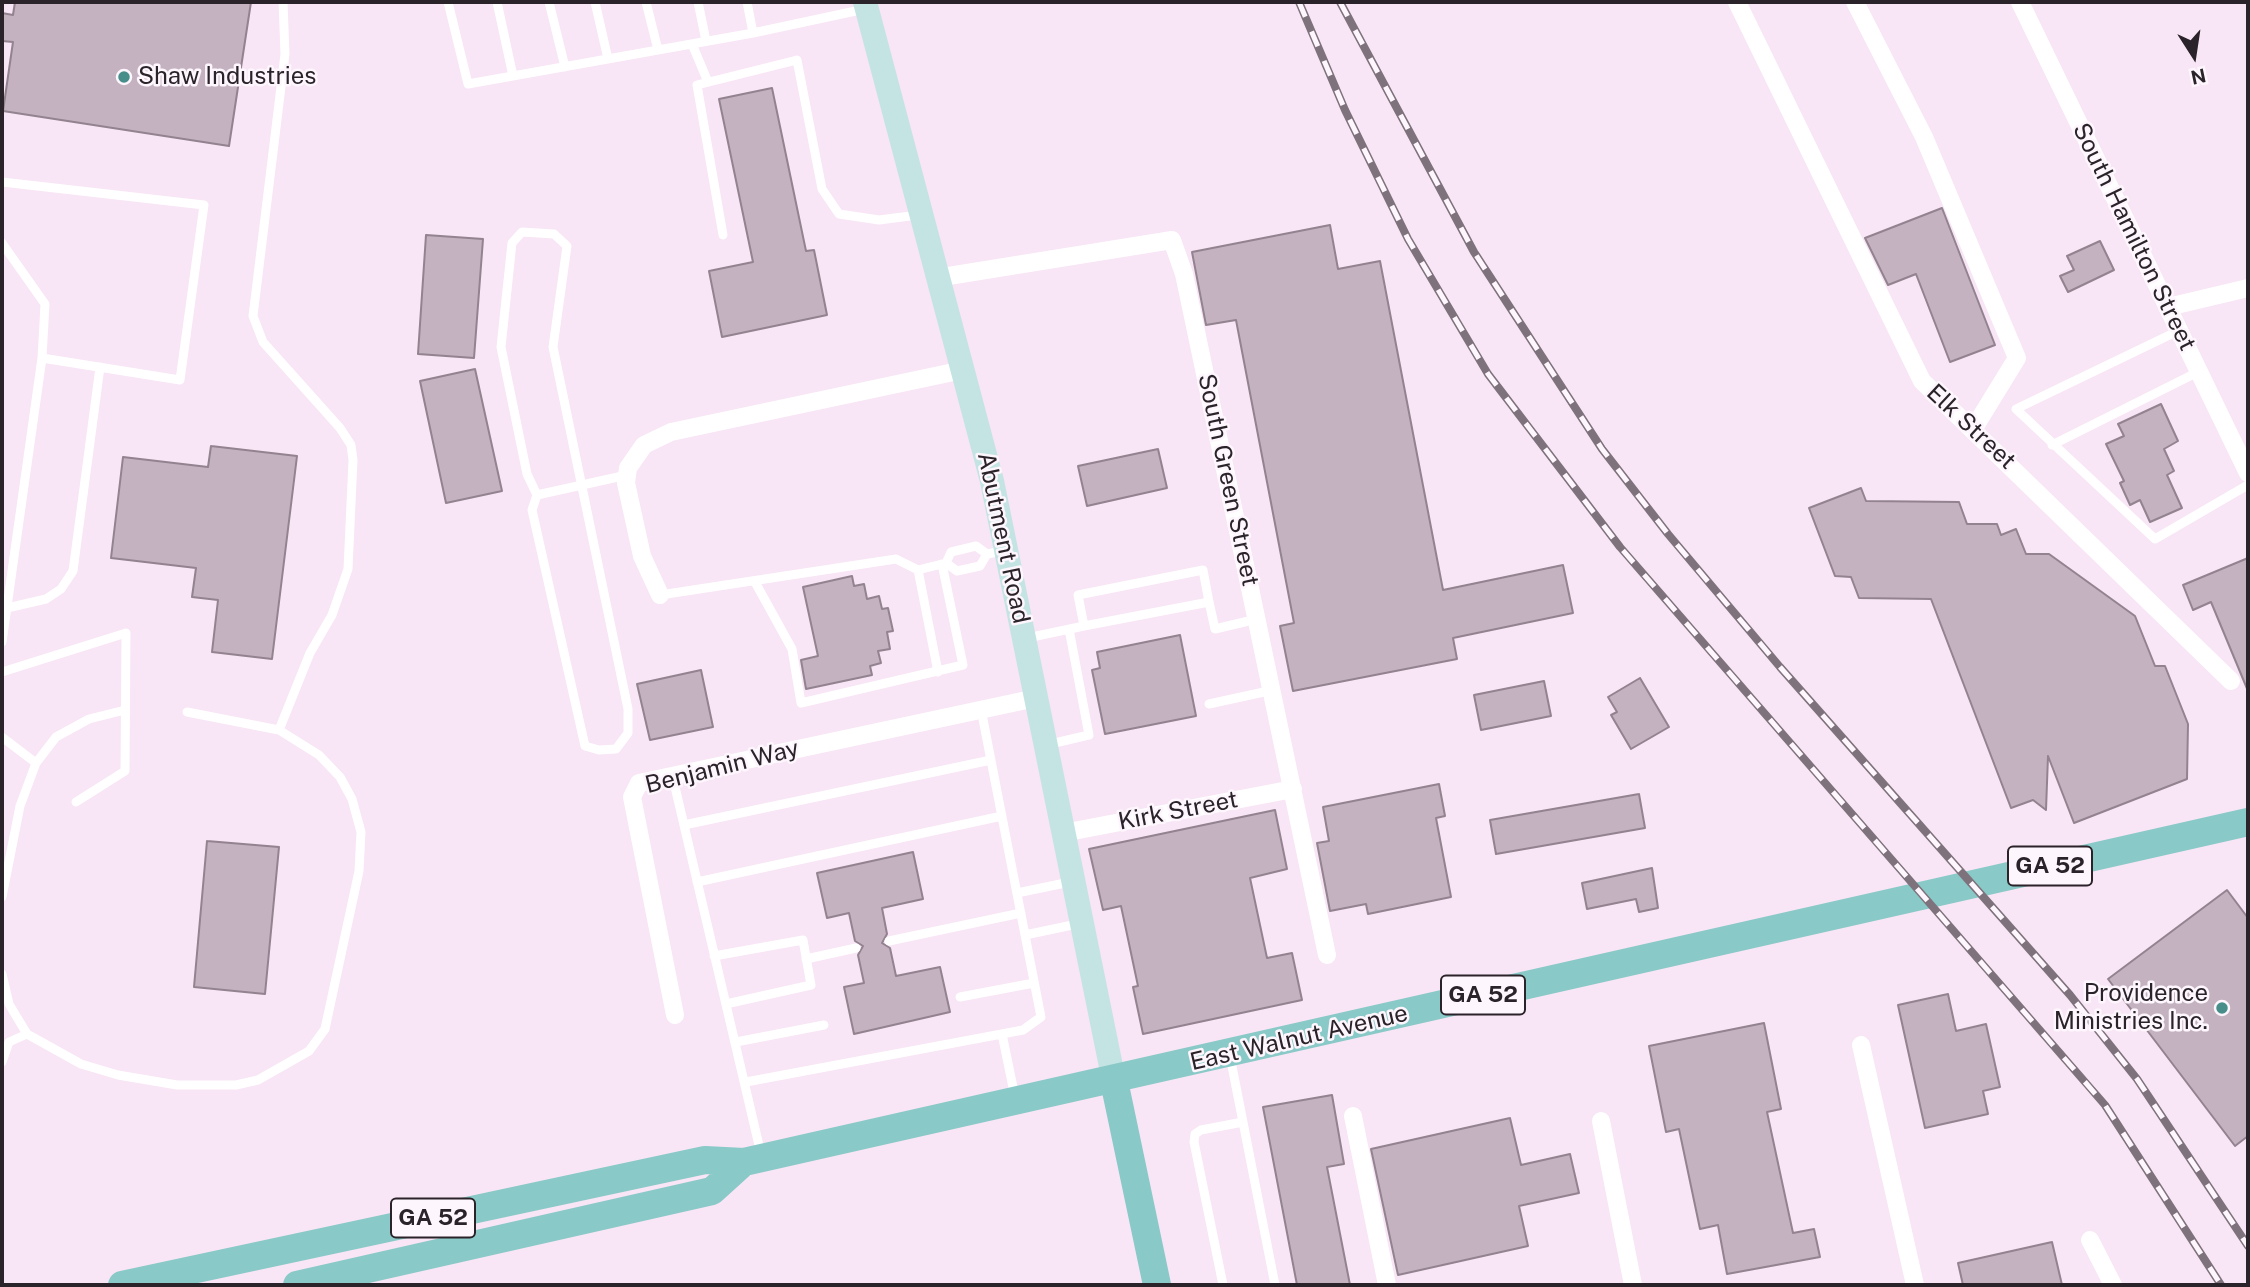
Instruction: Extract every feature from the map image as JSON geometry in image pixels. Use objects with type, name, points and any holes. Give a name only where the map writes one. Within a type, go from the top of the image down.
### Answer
[{"type":"main road","name":"Abutment Road","points":[[866,5],[936,278],[963,370],[997,552],[1024,638],[1114,1081]]},
{"type":"main road","name":"East Walnut Avenue","points":[[122,1285],[705,1160],[753,1160],[1114,1081],[1852,910],[2248,822]]},
{"type":"main road","points":[[1114,1081],[1157,1285]]},
{"type":"main road","name":"East Walnut Avenue","points":[[297,1285],[712,1191],[753,1160]]},
{"type":"street","name":"Elk Street","points":[[1737,2],[1922,381],[1974,428],[2231,681]]},
{"type":"street","points":[[1855,2],[1924,136],[2017,358],[1974,428]]},
{"type":"street","name":"South Hamilton Street","points":[[2020,2],[2248,473]]},
{"type":"street","name":"South Green Street","points":[[936,278],[1172,240],[1184,274],[1327,955]]},
{"type":"street","points":[[2168,307],[2248,288]]},
{"type":"street","points":[[660,595],[642,556],[629,501],[627,475],[634,456],[644,445],[671,432],[963,370]]},
{"type":"street","name":"Benjamin Way","points":[[675,1015],[632,797],[639,783],[1036,698]]},
{"type":"street","name":"Kirk Street","points":[[1063,833],[1293,789]]},
{"type":"street","points":[[1861,1045],[1915,1285]]},
{"type":"street","points":[[1353,1116],[1387,1285]]},
{"type":"street","points":[[1601,1121],[1633,1285]]},
{"type":"street","points":[[2090,1240],[2113,1285]]},
{"type":"lane","points":[[279,730],[310,653],[332,615],[348,569],[353,460],[351,445],[340,428],[263,342],[253,316],[285,54],[283,2]]},
{"type":"lane","points":[[448,2],[468,84],[753,33],[866,5]]},
{"type":"lane","points":[[497,2],[513,76]]},
{"type":"lane","points":[[549,2],[565,67]]},
{"type":"lane","points":[[595,2],[608,59]]},
{"type":"lane","points":[[646,2],[658,50]]},
{"type":"lane","points":[[698,2],[706,41]]},
{"type":"lane","points":[[747,2],[753,33]]},
{"type":"lane","points":[[692,44],[708,82]]},
{"type":"lane","points":[[723,235],[697,85],[797,60],[822,189],[839,214],[879,220],[920,215]]},
{"type":"lane","points":[[2,182],[204,205],[180,380],[42,358]]},
{"type":"lane","points":[[522,232],[554,234],[567,246],[554,346],[580,485],[628,709],[628,733],[616,748],[599,750],[585,746],[532,510],[537,495],[527,474],[501,348],[512,243],[522,232]]},
{"type":"lane","points":[[2,243],[46,304],[42,358],[2,642]]},
{"type":"lane","points":[[2180,330],[2016,409],[2155,539],[2248,473]]},
{"type":"lane","points":[[7,608],[46,599],[61,589],[73,570],[100,367]]},
{"type":"lane","points":[[2052,445],[2198,372]]},
{"type":"lane","points":[[537,495],[627,475]]},
{"type":"lane","points":[[755,582],[792,649],[801,703],[963,666],[944,564],[951,552],[976,546],[997,552]]},
{"type":"lane","points":[[660,595],[896,559],[918,570],[944,564],[957,571],[980,566],[997,552]]},
{"type":"lane","points":[[918,570],[938,672]]},
{"type":"lane","points":[[1084,626],[1077,595],[1203,570],[1214,629],[1257,619]]},
{"type":"lane","points":[[1024,638],[1209,602]]},
{"type":"lane","points":[[1046,744],[1089,735],[1069,629]]},
{"type":"lane","points":[[2,673],[126,633],[125,771],[76,802]]},
{"type":"lane","points":[[1209,704],[1273,690]]},
{"type":"lane","points":[[746,1082],[1023,1030],[1041,1017],[981,709]]},
{"type":"lane","points":[[2,897],[20,806],[36,763],[56,737],[89,719],[125,710]]},
{"type":"lane","points":[[2,974],[9,1004],[27,1034],[81,1064],[118,1075],[177,1085],[236,1085],[258,1080],[309,1051],[325,1029],[359,870],[361,832],[352,799],[340,776],[319,755],[279,730],[187,712]]},
{"type":"lane","points":[[2,737],[36,763]]},
{"type":"lane","points":[[684,825],[991,760]]},
{"type":"lane","points":[[672,774],[746,1082],[753,1160]]},
{"type":"lane","points":[[697,882],[1002,816]]},
{"type":"lane","points":[[1017,893],[1073,881]]},
{"type":"lane","points":[[889,941],[1021,914]]},
{"type":"lane","points":[[1025,934],[1082,923]]},
{"type":"lane","points":[[714,956],[803,940],[811,985],[726,1004]]},
{"type":"lane","points":[[806,959],[856,948]]},
{"type":"lane","points":[[960,997],[1034,983]]},
{"type":"lane","points":[[736,1042],[824,1024]]},
{"type":"lane","points":[[2,1062],[5,1040],[27,1034]]},
{"type":"lane","points":[[1002,1034],[1016,1102]]},
{"type":"lane","points":[[1229,1054],[1275,1285]]},
{"type":"lane","points":[[1223,1285],[1195,1134],[1243,1122]]},
{"type":"building","name":"Shaw Industries","points":[[15,2],[251,2],[229,146],[3,111],[13,42],[2,41],[2,13],[13,15]]},
{"type":"building","points":[[772,88],[806,251],[814,250],[827,315],[722,337],[709,271],[753,262],[719,99]]},
{"type":"building","points":[[1942,208],[1995,345],[1950,362],[1916,274],[1888,285],[1865,238]]},
{"type":"building","points":[[1330,225],[1338,269],[1380,261],[1443,590],[1563,565],[1573,613],[1453,638],[1457,659],[1293,691],[1280,626],[1294,623],[1236,320],[1206,325],[1192,252]]},
{"type":"building","points":[[426,235],[483,239],[474,358],[418,354]]},
{"type":"building","points":[[2100,241],[2114,270],[2068,292],[2060,276],[2074,270],[2067,256]]},
{"type":"building","points":[[475,369],[502,491],[446,503],[420,381]]},
{"type":"building","points":[[2161,404],[2178,441],[2164,449],[2174,471],[2167,475],[2182,508],[2150,522],[2140,500],[2130,505],[2120,483],[2124,481],[2106,444],[2124,436],[2118,424]]},
{"type":"building","points":[[211,446],[297,456],[272,659],[212,652],[218,600],[192,597],[196,568],[111,558],[123,457],[208,467]]},
{"type":"building","points":[[1158,449],[1167,488],[1087,506],[1078,466]]},
{"type":"building","points":[[1861,488],[1866,501],[1959,502],[1967,524],[1997,524],[2001,535],[2016,529],[2026,554],[2049,554],[2135,616],[2155,666],[2165,666],[2188,724],[2187,779],[2074,823],[2048,756],[2046,810],[2033,800],[2011,808],[1931,599],[1859,598],[1851,577],[1835,576],[1809,508]]},
{"type":"building","points":[[2248,558],[2248,691],[2211,602],[2193,610],[2183,585]]},
{"type":"building","points":[[852,576],[854,586],[864,584],[867,599],[879,596],[882,609],[888,608],[893,631],[887,632],[890,649],[878,651],[881,663],[870,666],[872,675],[806,689],[801,660],[818,656],[803,587]]},
{"type":"building","points":[[1180,635],[1196,716],[1105,734],[1092,670],[1100,668],[1097,652]]},
{"type":"building","points":[[701,670],[713,727],[650,740],[637,684]]},
{"type":"building","points":[[1640,678],[1669,727],[1631,749],[1611,715],[1617,712],[1608,697]]},
{"type":"building","points":[[1544,681],[1551,716],[1481,730],[1474,695]]},
{"type":"building","points":[[1439,784],[1445,816],[1436,818],[1451,897],[1368,914],[1366,904],[1330,911],[1317,843],[1329,841],[1323,807]]},
{"type":"building","points":[[1639,794],[1645,828],[1496,854],[1490,820]]},
{"type":"building","points":[[1275,810],[1287,869],[1250,878],[1267,958],[1292,953],[1302,1000],[1143,1034],[1133,987],[1138,986],[1121,906],[1103,910],[1089,849]]},
{"type":"building","points":[[207,841],[279,847],[265,994],[194,987]]},
{"type":"building","points":[[913,852],[923,899],[882,908],[887,934],[882,943],[890,948],[896,976],[940,967],[950,1012],[854,1034],[844,987],[864,983],[858,955],[863,946],[855,941],[849,913],[827,918],[817,873]]},
{"type":"building","points":[[1652,868],[1658,908],[1639,912],[1636,899],[1587,909],[1582,883]]},
{"type":"building","points":[[2227,890],[2248,918],[2248,1136],[2235,1146],[2108,979]]},
{"type":"building","points":[[1948,994],[1956,1031],[1986,1024],[2000,1087],[1983,1091],[1988,1114],[1925,1128],[1898,1005]]},
{"type":"building","points":[[1764,1023],[1781,1109],[1767,1112],[1793,1233],[1814,1229],[1820,1257],[1727,1274],[1718,1225],[1700,1229],[1679,1129],[1666,1132],[1649,1046]]},
{"type":"building","points":[[1332,1095],[1344,1164],[1327,1167],[1350,1285],[1297,1285],[1263,1107]]},
{"type":"building","points":[[1510,1118],[1521,1165],[1570,1154],[1579,1193],[1519,1206],[1528,1246],[1398,1275],[1371,1149]]},
{"type":"building","points":[[2052,1242],[2062,1285],[1963,1285],[1958,1263]]},
{"type":"railway","points":[[1299,2],[1345,110],[1408,239],[1488,374],[1620,547],[2105,1105],[2221,1285]]},
{"type":"railway","points":[[1340,2],[1474,252],[1602,449],[1668,534],[1780,667],[2070,995],[2137,1079],[2248,1246]]},
{"type":"place","name":"Shaw Industries","points":[[124,77]]},
{"type":"place","name":"Providence Ministries Inc.","points":[[2222,1008]]}]
